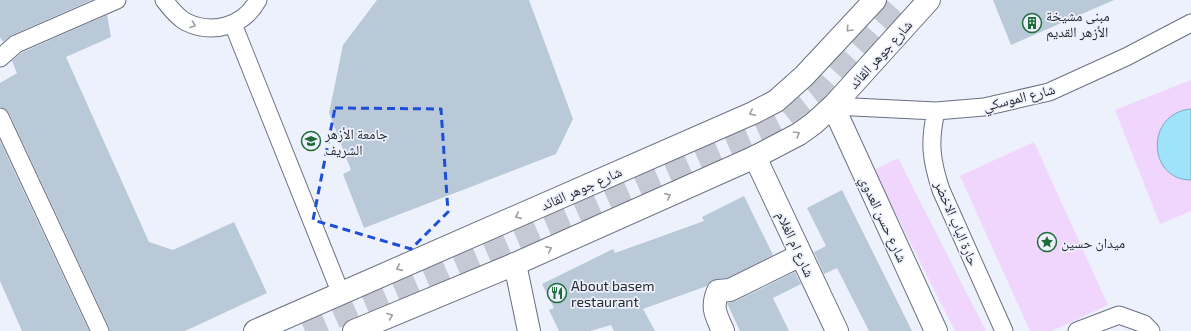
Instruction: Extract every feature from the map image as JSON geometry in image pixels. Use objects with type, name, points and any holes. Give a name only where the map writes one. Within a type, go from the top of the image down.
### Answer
[{"type":"main road","name":"شارع جوهر القائد","points":[[255,331],[746,116],[776,101],[804,76],[876,0]]},
{"type":"main road","name":"شارع جوهر القائد","points":[[354,331],[515,264],[756,157],[799,134],[833,106],[929,0]]},
{"type":"main road","name":"شارع حسن العدوي","points":[[833,106],[936,331]]},
{"type":"main road","name":"شارع ام الغلام","points":[[756,157],[837,331]]},
{"type":"main road","points":[[723,331],[715,314],[714,301],[718,291],[730,290],[801,255]]},
{"type":"main road","points":[[515,264],[529,331]]},
{"type":"lane","points":[[0,58],[16,44],[117,0]]},
{"type":"lane","points":[[164,0],[172,11],[185,22],[201,27],[217,28],[233,24],[253,10],[258,0]]},
{"type":"lane","name":"شارع الموسكي","points":[[833,106],[936,111],[984,107],[1049,92],[1126,57],[1191,23]]},
{"type":"lane","points":[[233,24],[341,294]]},
{"type":"lane","name":"حارة الباب الاخضر","points":[[936,111],[932,130],[931,148],[934,170],[941,190],[1004,331]]},
{"type":"lane","points":[[0,117],[100,331]]},
{"type":"lane","points":[[1077,331],[1119,315],[1144,324],[1150,331]]},
{"type":"highlighted area","points":[[335,108],[441,109],[448,212],[411,249],[313,220]]},
{"type":"shaded area","points":[[1191,80],[1191,211],[1160,224],[1115,110]]},
{"type":"shaded area","points":[[1034,142],[1108,305],[1052,331],[1030,331],[960,176]]},
{"type":"shaded area","points":[[898,158],[986,331],[955,331],[874,170]]},
{"type":"water","points":[[1191,109],[1191,180],[1176,177],[1166,169],[1160,159],[1157,146],[1159,133],[1165,122],[1176,113]]},
{"type":"building","points":[[0,0],[92,0],[12,35],[3,42],[0,37]]},
{"type":"building","points":[[377,0],[529,0],[573,119],[556,154],[364,228],[343,174],[351,170],[329,113],[343,45]]},
{"type":"building","name":"مبنى مشيخة الأزهر القديم","points":[[993,0],[1114,0],[1011,45]]},
{"type":"building","points":[[107,15],[111,37],[66,57],[149,242],[173,250],[234,222],[267,293],[185,331],[110,331],[9,113],[0,107],[0,83],[17,73],[12,61],[21,53]]},
{"type":"building","points":[[0,141],[89,331],[22,331],[0,281]]},
{"type":"building","points":[[842,190],[912,331],[869,331],[837,268],[824,274],[814,252],[826,246],[807,208]]},
{"type":"building","points":[[744,196],[773,255],[727,278],[711,281],[707,286],[643,309],[655,331],[614,331],[611,325],[590,331],[559,331],[549,310],[554,308],[542,284],[613,249],[615,253],[704,221],[702,217]]},
{"type":"building","points":[[795,272],[801,284],[773,298],[789,331],[740,331],[727,303],[736,301]]},
{"type":"tunnel","points":[[305,331],[760,132],[787,118],[817,94],[902,0]]},
{"type":"place","name":"مبنى مشيخة الأزهر القديم","points":[[1032,23]]},
{"type":"place","name":"جامعة الأزهر الشريف","points":[[311,141]]},
{"type":"place","name":"ميدان حسين","points":[[1047,242]]},
{"type":"place","name":"About basem restaurant","points":[[557,293]]}]
